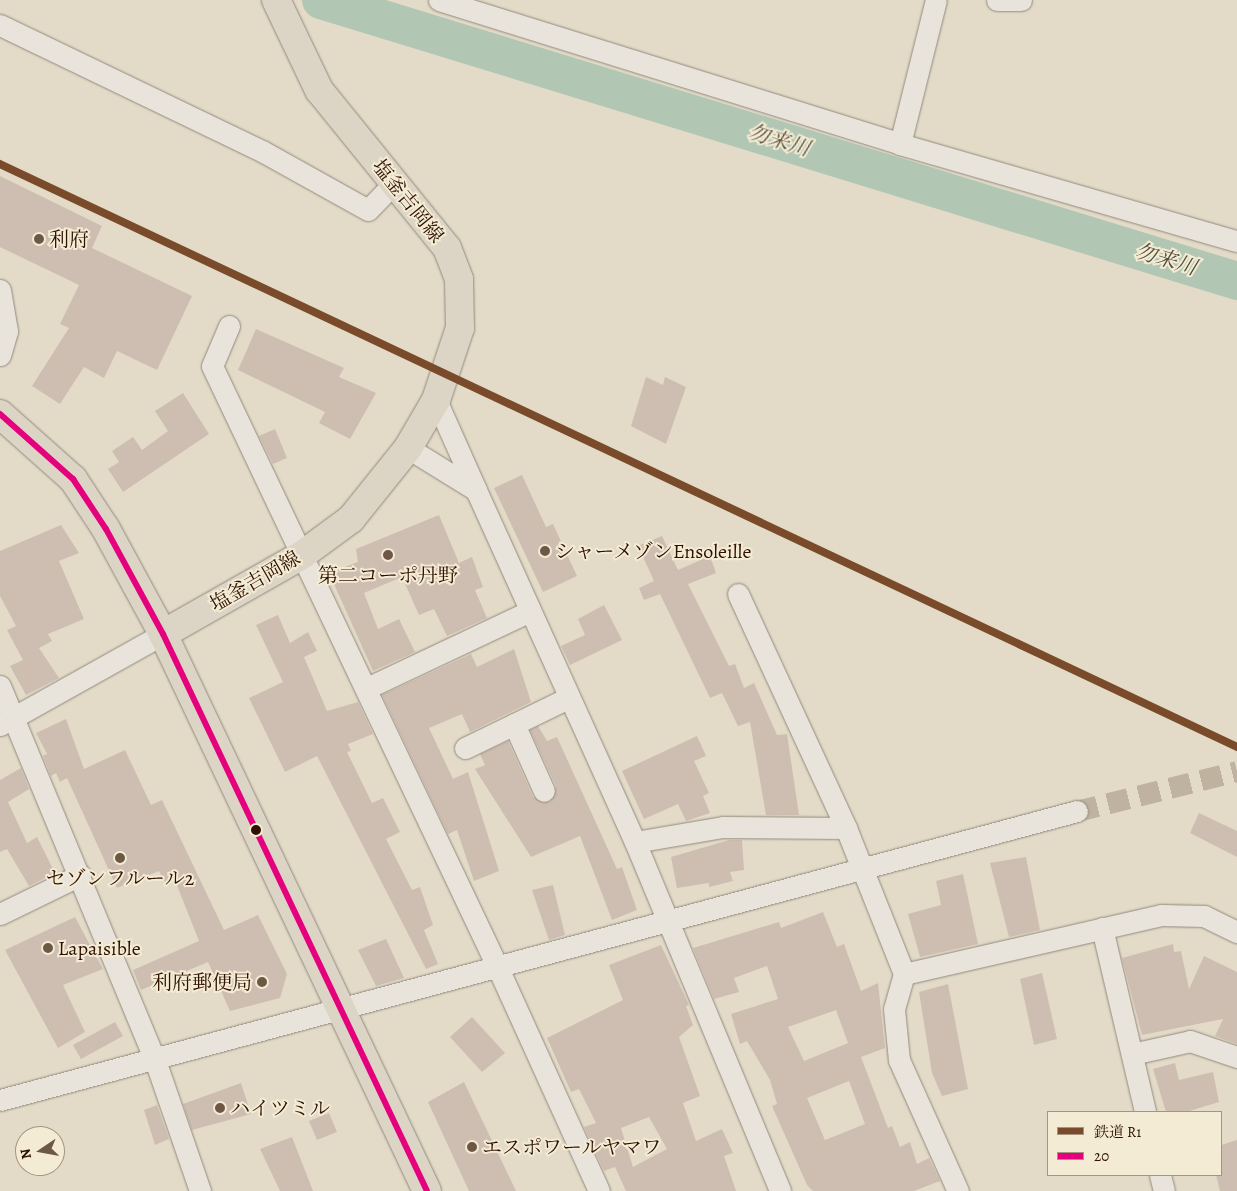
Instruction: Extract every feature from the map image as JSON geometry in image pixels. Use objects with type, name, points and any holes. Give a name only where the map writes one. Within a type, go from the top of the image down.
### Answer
[{"type":"main road","name":"塩釜吉岡線","points":[[163,634],[302,555],[351,519],[408,448],[436,400],[460,328],[459,279],[447,248],[395,182],[340,120],[296,48],[276,0]]},
{"type":"main road","points":[[0,414],[73,479],[106,529],[163,634],[427,1191]]},
{"type":"street","points":[[439,0],[900,144],[1237,241]]},
{"type":"street","points":[[900,144],[936,0]]},
{"type":"street","points":[[997,0],[1021,0]]},
{"type":"street","points":[[0,25],[262,151],[368,210],[395,182]]},
{"type":"street","points":[[0,290],[7,331],[0,355]]},
{"type":"street","points":[[229,326],[212,366],[497,966],[599,1191]]},
{"type":"street","points":[[436,400],[528,612],[635,842],[780,1191]]},
{"type":"street","points":[[408,448],[476,490]]},
{"type":"street","points":[[738,594],[846,828],[904,974],[894,1009],[899,1060],[958,1191]]},
{"type":"street","points":[[366,688],[528,612]]},
{"type":"street","points":[[8,720],[163,634]]},
{"type":"street","points":[[0,686],[8,720],[80,875],[155,1060],[200,1191]]},
{"type":"street","points":[[465,748],[568,698]]},
{"type":"street","points":[[514,724],[544,791]]},
{"type":"street","points":[[0,1100],[155,1060],[341,1008],[1077,811]]},
{"type":"street","points":[[635,842],[722,827],[846,828]]},
{"type":"street","points":[[0,914],[80,875]]},
{"type":"street","points":[[904,974],[1102,928],[1184,913],[1204,916],[1237,932]]},
{"type":"street","points":[[1102,928],[1146,1111]]},
{"type":"street","points":[[1132,1054],[1190,1041],[1237,1056]]},
{"type":"street","points":[[1160,1176],[1164,1191]]},
{"type":"building","points":[[0,176],[102,226],[92,248],[192,296],[157,370],[117,351],[104,378],[84,367],[60,404],[32,386],[69,328],[60,324],[79,285],[0,247]]},
{"type":"building","points":[[256,329],[344,368],[339,377],[376,393],[350,439],[319,423],[325,412],[238,370]]},
{"type":"building","points":[[646,377],[663,385],[665,377],[686,387],[666,444],[631,426]]},
{"type":"building","points":[[183,393],[209,434],[123,492],[108,469],[119,462],[112,451],[133,437],[142,450],[168,431],[155,411]]},
{"type":"building","points":[[275,429],[287,458],[273,464],[259,436]]},
{"type":"building","name":"シャーメゾンEnsoleille","points":[[522,475],[546,527],[553,524],[577,576],[543,592],[494,488]]},
{"type":"building","points":[[439,515],[459,563],[472,557],[483,587],[475,590],[487,618],[447,636],[434,609],[419,615],[402,577],[364,593],[378,629],[399,619],[415,652],[373,671],[329,573],[358,562],[356,549]]},
{"type":"building","points":[[61,525],[79,553],[59,561],[84,619],[48,634],[52,641],[39,648],[59,678],[26,695],[10,666],[23,660],[7,630],[16,626],[0,596],[0,551]]},
{"type":"building","points":[[662,536],[678,570],[710,556],[716,573],[688,584],[729,666],[735,664],[744,688],[754,683],[777,735],[787,734],[799,815],[766,815],[750,722],[738,726],[722,693],[710,698],[660,594],[644,600],[639,588],[654,581],[638,546]]},
{"type":"building","points":[[604,605],[622,640],[570,665],[561,646],[585,635],[578,619]]},
{"type":"building","points":[[278,615],[290,643],[308,632],[317,651],[304,657],[327,711],[358,702],[373,734],[348,744],[351,751],[347,752],[372,803],[383,798],[400,832],[386,839],[412,890],[420,887],[433,925],[424,930],[438,964],[426,969],[317,756],[285,772],[249,698],[283,682],[256,625]]},
{"type":"building","points":[[514,649],[531,702],[470,732],[462,714],[429,728],[453,779],[468,772],[499,871],[474,881],[457,830],[448,834],[382,695],[471,654],[477,667]]},
{"type":"building","points":[[66,719],[84,769],[125,750],[151,805],[162,800],[224,930],[258,915],[287,974],[280,998],[230,1011],[208,962],[141,990],[133,970],[199,941],[174,878],[165,882],[159,871],[117,888],[67,778],[60,782],[56,773],[51,776],[43,756],[47,754],[36,733]]},
{"type":"building","points":[[538,726],[547,741],[557,737],[617,869],[622,867],[637,910],[612,920],[580,836],[531,857],[475,769],[485,765],[480,754],[508,741],[533,797],[550,802],[556,786],[530,730]]},
{"type":"building","points":[[697,736],[706,756],[694,761],[709,793],[703,796],[710,813],[686,821],[678,804],[644,819],[622,771]]},
{"type":"building","points":[[21,768],[29,789],[8,802],[27,843],[37,837],[55,873],[29,886],[7,849],[0,852],[0,780]]},
{"type":"building","points":[[1199,813],[1237,831],[1237,857],[1190,833]]},
{"type":"building","points":[[729,840],[742,840],[744,870],[730,872],[733,881],[709,887],[709,883],[677,888],[671,857]]},
{"type":"building","points":[[1026,857],[1040,930],[1009,937],[990,863]]},
{"type":"building","points":[[963,874],[978,944],[920,957],[908,914],[941,905],[936,881]]},
{"type":"building","points":[[553,885],[565,935],[549,940],[532,890]]},
{"type":"building","points":[[823,912],[837,947],[844,944],[861,991],[878,983],[885,1048],[861,1057],[888,1128],[892,1126],[900,1147],[910,1142],[917,1164],[929,1158],[940,1181],[914,1191],[813,1191],[807,1185],[772,1106],[777,1104],[770,1080],[747,1041],[740,1044],[731,1014],[778,999],[767,966],[734,978],[739,992],[714,999],[693,948],[779,922],[781,928]],"holes":[[[836,1010],[848,1043],[804,1061],[788,1027]],[[849,1081],[865,1124],[825,1140],[807,1098]]]},
{"type":"building","points":[[75,917],[103,969],[63,985],[85,1032],[58,1048],[5,950]]},
{"type":"building","points":[[386,939],[404,978],[376,986],[358,950]]},
{"type":"building","points":[[1173,944],[1174,952],[1181,951],[1189,989],[1204,956],[1237,972],[1237,1044],[1215,1036],[1223,1019],[1142,1035],[1122,958]]},
{"type":"building","points":[[661,945],[689,1005],[686,1006],[693,1025],[679,1037],[700,1096],[683,1103],[696,1141],[722,1129],[733,1153],[724,1156],[736,1191],[626,1191],[615,1167],[604,1171],[584,1127],[596,1123],[579,1089],[571,1092],[547,1038],[623,1000],[609,965]],"holes":[[[649,1117],[667,1149],[633,1167],[621,1128]]]},
{"type":"building","points":[[1042,973],[1057,1039],[1034,1045],[1020,979]]},
{"type":"building","points":[[948,984],[968,1089],[942,1096],[932,1073],[919,992]]},
{"type":"building","points":[[472,1017],[505,1053],[482,1072],[450,1037]]},
{"type":"building","points":[[115,1022],[123,1036],[81,1059],[73,1045]]},
{"type":"building","points":[[1175,1063],[1179,1080],[1213,1072],[1219,1102],[1189,1111],[1166,1111],[1153,1069]]},
{"type":"building","name":"エスポワールヤマワ","points":[[464,1082],[516,1191],[469,1191],[428,1102]]},
{"type":"building","name":"ハイツミル","points":[[241,1083],[251,1114],[192,1130],[183,1104]]},
{"type":"building","points":[[157,1105],[169,1139],[155,1145],[144,1110]]},
{"type":"building","points":[[329,1113],[337,1132],[317,1140],[309,1121]]},
{"type":"building","points":[[292,1137],[313,1191],[280,1191],[260,1149]]},
{"type":"building","points":[[1237,1140],[1237,1191],[1220,1191],[1216,1176],[1222,1176],[1222,1145]]},
{"type":"waterway","name":"勿来川","points":[[321,0],[1237,281]]},
{"type":"tunnel","points":[[1077,811],[1237,771]]},
{"type":"railway","points":[[0,164],[896,585]]},
{"type":"rail line","name":"R1","points":[[0,164],[1237,747]]},
{"type":"transit line","name":"20","points":[[0,414],[73,479],[106,529],[163,634],[427,1191]]},
{"type":"place","name":"利府","points":[[39,239]]},
{"type":"place","name":"シャーメゾンEnsoleille","points":[[545,551]]},
{"type":"place","name":"第二コーポ丹野","points":[[388,555]]},
{"type":"place","name":"セゾンフルール2","points":[[120,858]]},
{"type":"place","name":"Lapaisible","points":[[48,948]]},
{"type":"place","name":"利府郵便局","points":[[262,982]]},
{"type":"place","name":"ハイツミル","points":[[220,1108]]},
{"type":"place","name":"エスポワールヤマワ","points":[[472,1147]]}]
